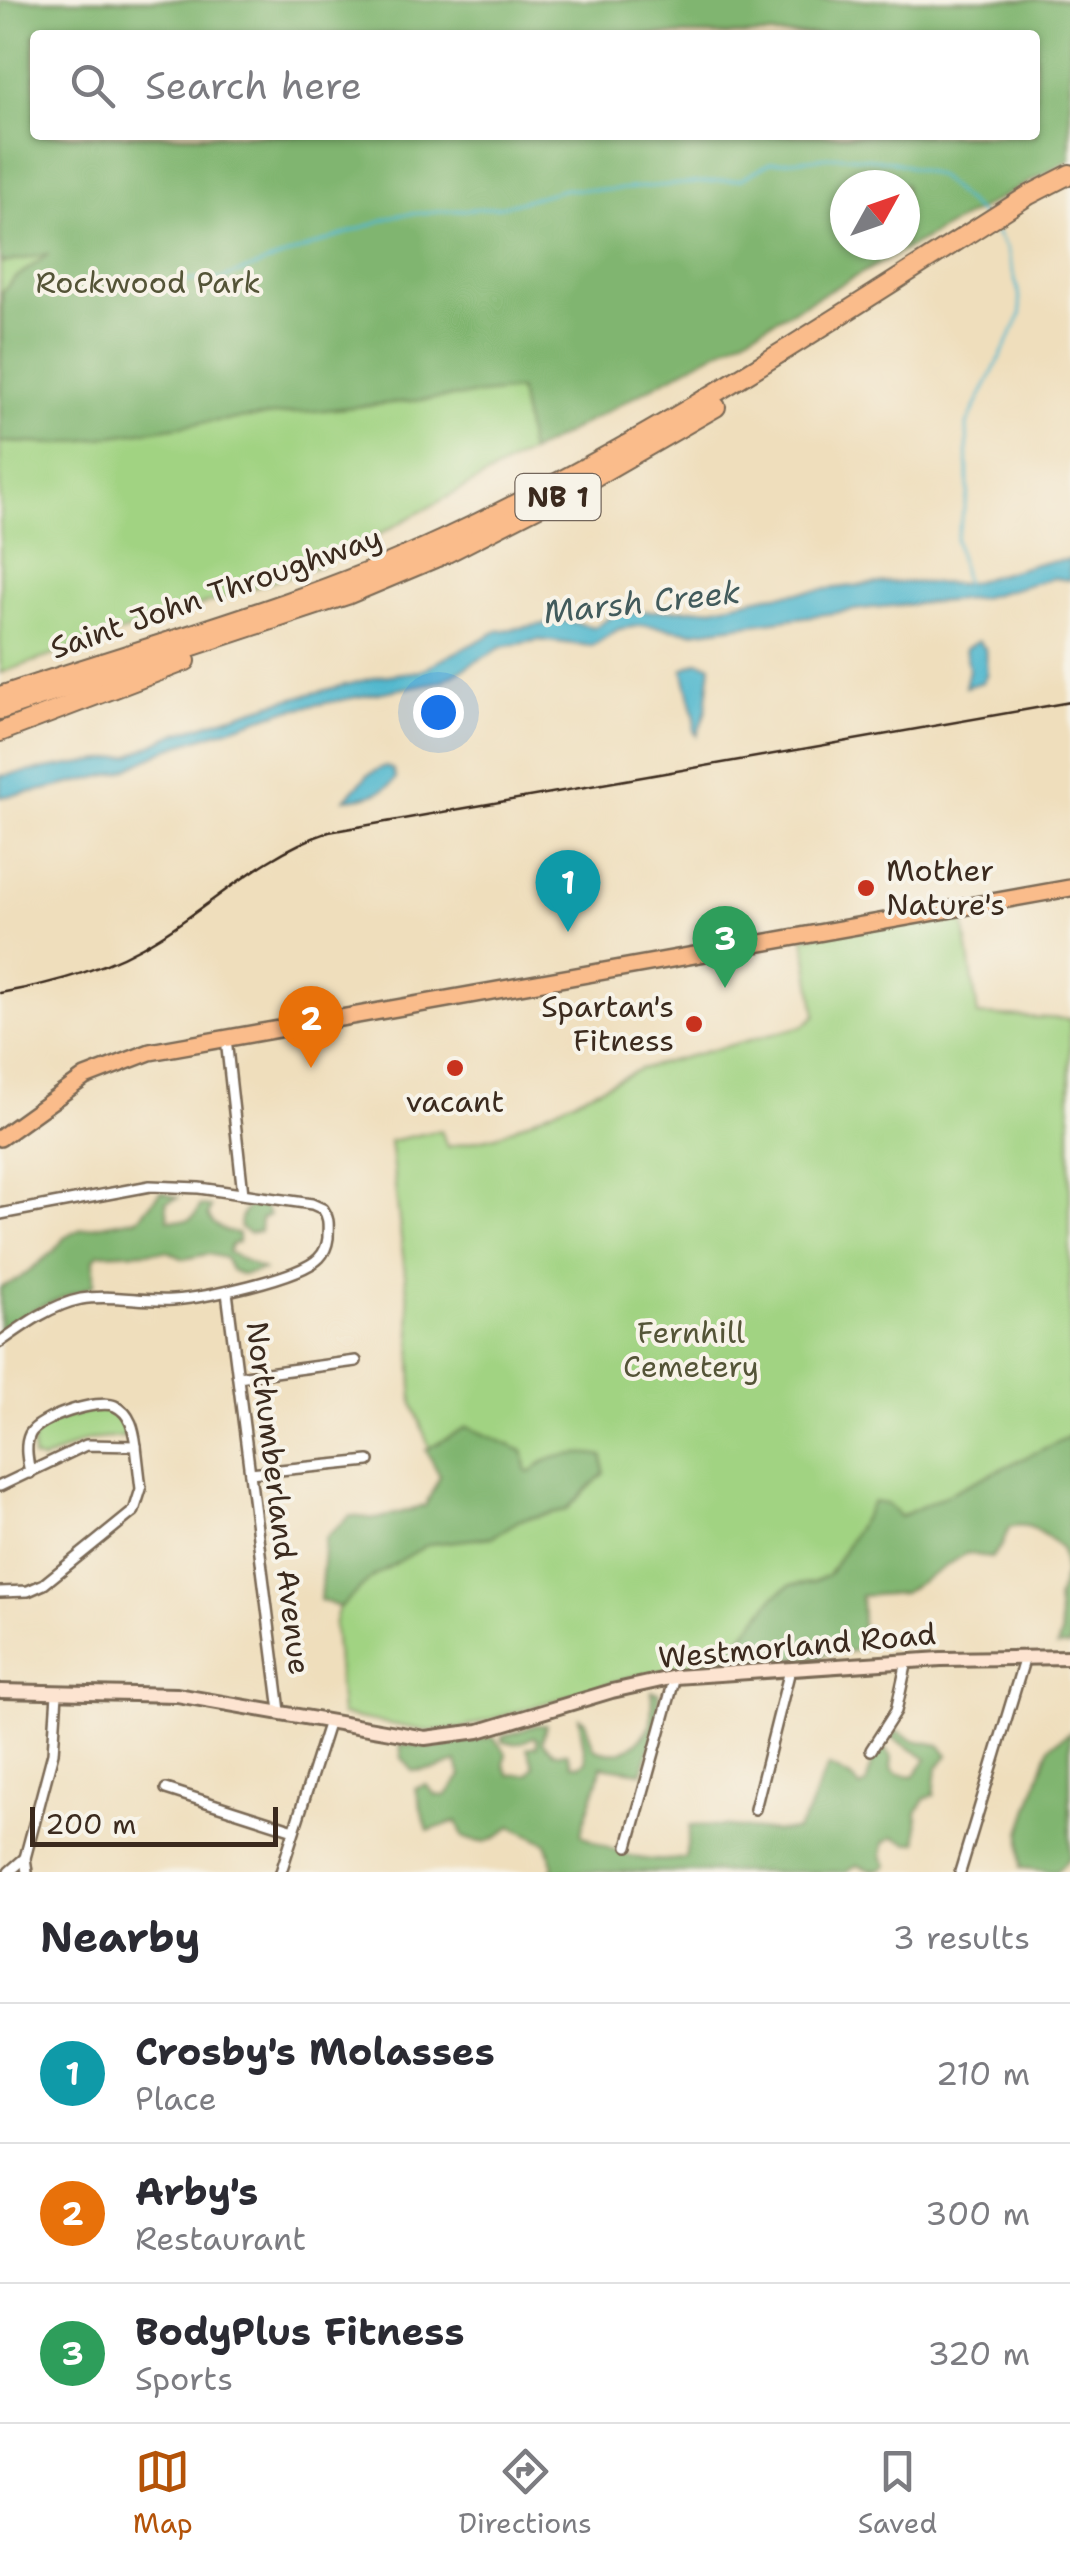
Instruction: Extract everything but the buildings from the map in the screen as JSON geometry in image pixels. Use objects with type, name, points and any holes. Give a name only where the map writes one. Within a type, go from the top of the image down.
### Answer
[{"type":"highway","name":"Saint John Throughway","points":[[0,696],[245,618],[342,582],[526,500],[729,386],[1029,195],[1070,174]]},
{"type":"highway","name":"Saint John Throughway","points":[[0,710],[348,595],[446,553],[646,449],[1035,205],[1070,188]]},
{"type":"highway","points":[[0,732],[254,636],[348,595]]},
{"type":"highway","points":[[0,687],[86,667]]},
{"type":"main road","points":[[0,1138],[58,1094],[98,1070],[150,1052],[1070,888]]},
{"type":"street","points":[[226,1039],[243,1194]]},
{"type":"street","points":[[0,1214],[150,1186],[243,1194],[315,1205],[326,1212],[327,1244],[322,1255],[304,1268],[227,1292],[173,1300],[82,1299],[44,1313],[0,1342]]},
{"type":"street","name":"Northumberland Avenue","points":[[227,1292],[280,1711]]},
{"type":"street","points":[[238,1377],[356,1361]]},
{"type":"street","points":[[0,1592],[23,1592],[44,1584],[130,1515],[141,1488],[134,1430],[123,1412],[112,1404],[96,1404],[50,1418],[34,1428],[27,1444],[30,1473]]},
{"type":"street","points":[[0,1486],[86,1445],[136,1446]]},
{"type":"street","points":[[250,1473],[369,1461]]},
{"type":"street","points":[[960,1872],[1025,1657]]},
{"type":"street","name":"Westmorland Road","points":[[0,1691],[152,1692],[425,1738],[479,1731],[612,1691],[676,1677],[907,1661],[1070,1658]]},
{"type":"street","points":[[872,1750],[896,1711],[907,1661]]},
{"type":"street","points":[[755,1809],[790,1670]]},
{"type":"street","points":[[628,1846],[676,1677]]},
{"type":"street","points":[[27,1872],[25,1858],[53,1753],[57,1694]]},
{"type":"street","points":[[281,1872],[329,1721]]},
{"type":"street","points":[[166,1789],[294,1830]]},
{"type":"street","points":[[10,1872],[25,1858]]},
{"type":"green space","name":"Rockwood Park","points":[[0,0],[1070,0],[1070,144],[920,236],[920,170],[830,170],[830,260],[881,260],[327,563],[0,673]]},
{"type":"green space","name":"Rockwood Park","points":[[0,0],[1070,0],[1070,160],[920,241],[920,170],[830,170],[830,260],[886,260],[530,453],[519,390],[207,422],[60,444],[0,442],[2,292],[49,254],[3,263],[0,259]]},
{"type":"green space","name":"Fernhill Cemetery","points":[[962,908],[978,1015],[1070,1019],[1070,1489],[816,1598],[822,1658],[711,1665],[627,1678],[463,1728],[427,1731],[341,1715],[334,1625],[359,1528],[425,1506],[440,1476],[413,1404],[411,1327],[390,1141],[441,1130],[447,1147],[496,1136],[640,1069],[803,1026],[816,1015],[804,937]]},
{"type":"green space","points":[[161,1191],[178,1198],[166,1202],[168,1219],[188,1220],[200,1206],[211,1207],[208,1215],[213,1223],[238,1234],[238,1242],[228,1252],[263,1270],[242,1275],[231,1270],[225,1258],[208,1254],[184,1259],[167,1251],[98,1254],[94,1259],[94,1285],[32,1310],[0,1333],[0,1288],[20,1278],[64,1238],[81,1229],[139,1218]]},
{"type":"green space","points":[[255,1201],[261,1201],[269,1215],[261,1219],[260,1231],[249,1233],[240,1228],[241,1219]]},
{"type":"green space","points":[[112,1409],[127,1426],[124,1437],[87,1440],[42,1461],[33,1458],[34,1437],[49,1423]]},
{"type":"green space","points":[[467,1427],[523,1451],[527,1472],[554,1458],[585,1454],[603,1456],[604,1473],[566,1510],[520,1520],[492,1537],[429,1544],[374,1576],[340,1607],[320,1600],[325,1538],[350,1516],[377,1519],[425,1506],[440,1476],[426,1450]]},
{"type":"green space","points":[[1070,1436],[1070,1646],[1057,1647],[1061,1634],[1057,1599],[1065,1573],[1061,1548],[1037,1530],[1017,1526],[1009,1527],[991,1558],[967,1553],[903,1593],[861,1596],[863,1650],[732,1664],[714,1662],[713,1650],[739,1640],[775,1596],[790,1585],[813,1582],[829,1574],[873,1502],[887,1504],[900,1517]]},
{"type":"green space","points":[[652,1691],[659,1693],[657,1724],[642,1772],[601,1766],[581,1835],[631,1856],[671,1860],[685,1858],[690,1826],[796,1830],[829,1766],[854,1780],[860,1788],[866,1785],[874,1755],[886,1749],[892,1758],[891,1768],[897,1774],[914,1776],[927,1759],[890,1736],[898,1731],[913,1740],[940,1745],[948,1755],[937,1768],[934,1795],[925,1798],[917,1813],[918,1842],[894,1837],[884,1842],[882,1856],[887,1865],[870,1870],[857,1865],[845,1872],[550,1872],[554,1867],[546,1843],[511,1826],[483,1842],[463,1837],[457,1821],[428,1831],[415,1788],[426,1785],[436,1795],[446,1796],[461,1776],[457,1762],[413,1771],[402,1758],[400,1744],[433,1748],[493,1737],[506,1753],[504,1765],[509,1775],[529,1774],[534,1766],[527,1748],[537,1746],[537,1739],[511,1743],[502,1741],[502,1737],[546,1725],[542,1742],[555,1753],[567,1753],[572,1765],[581,1765],[586,1761],[579,1718],[585,1721],[594,1748],[619,1752],[640,1739],[651,1724]]},
{"type":"green space","points":[[1070,1732],[1070,1857],[1056,1872],[1021,1868],[1021,1832],[1046,1757],[1050,1746]]},
{"type":"water","points":[[1070,560],[1070,580],[1053,578],[980,598],[692,632],[645,625],[619,629],[592,646],[539,640],[502,647],[442,681],[283,711],[170,748],[121,772],[0,797],[0,776],[129,756],[175,734],[274,703],[381,676],[419,671],[498,631],[566,621],[595,627],[617,613],[711,608],[768,596],[888,582],[965,584],[1039,563]]},
{"type":"water","points":[[978,641],[985,648],[987,673],[983,682],[965,687],[969,669],[965,649]]},
{"type":"water","points":[[698,662],[711,665],[706,710],[697,736],[683,669]]},
{"type":"water","points":[[385,766],[393,770],[396,779],[391,784],[373,794],[345,799],[368,775]]},
{"type":"waterway","points":[[178,281],[222,279],[397,215],[500,207],[565,189],[609,190],[742,179],[770,163],[840,156],[891,161],[938,176],[983,217]]},
{"type":"waterway","points":[[965,584],[956,540],[968,493],[967,424],[1021,315],[1006,249],[992,226]]},
{"type":"railway","points":[[0,993],[62,979],[122,957],[159,937],[283,852],[329,832],[1070,702]]},
{"type":"place","name":"Mother Nature's","points":[[866,888]]},
{"type":"place","name":"Crosby's Molasses","points":[[568,932]]},
{"type":"place","name":"BodyPlus Fitness","points":[[725,988]]},
{"type":"place","name":"Spartan's Fitness","points":[[694,1024]]},
{"type":"place","name":"Arby's","points":[[311,1068]]},
{"type":"place","name":"vacant","points":[[455,1068]]},
{"type":"water label","name":"Marsh Creek","points":[[642,602]]}]
